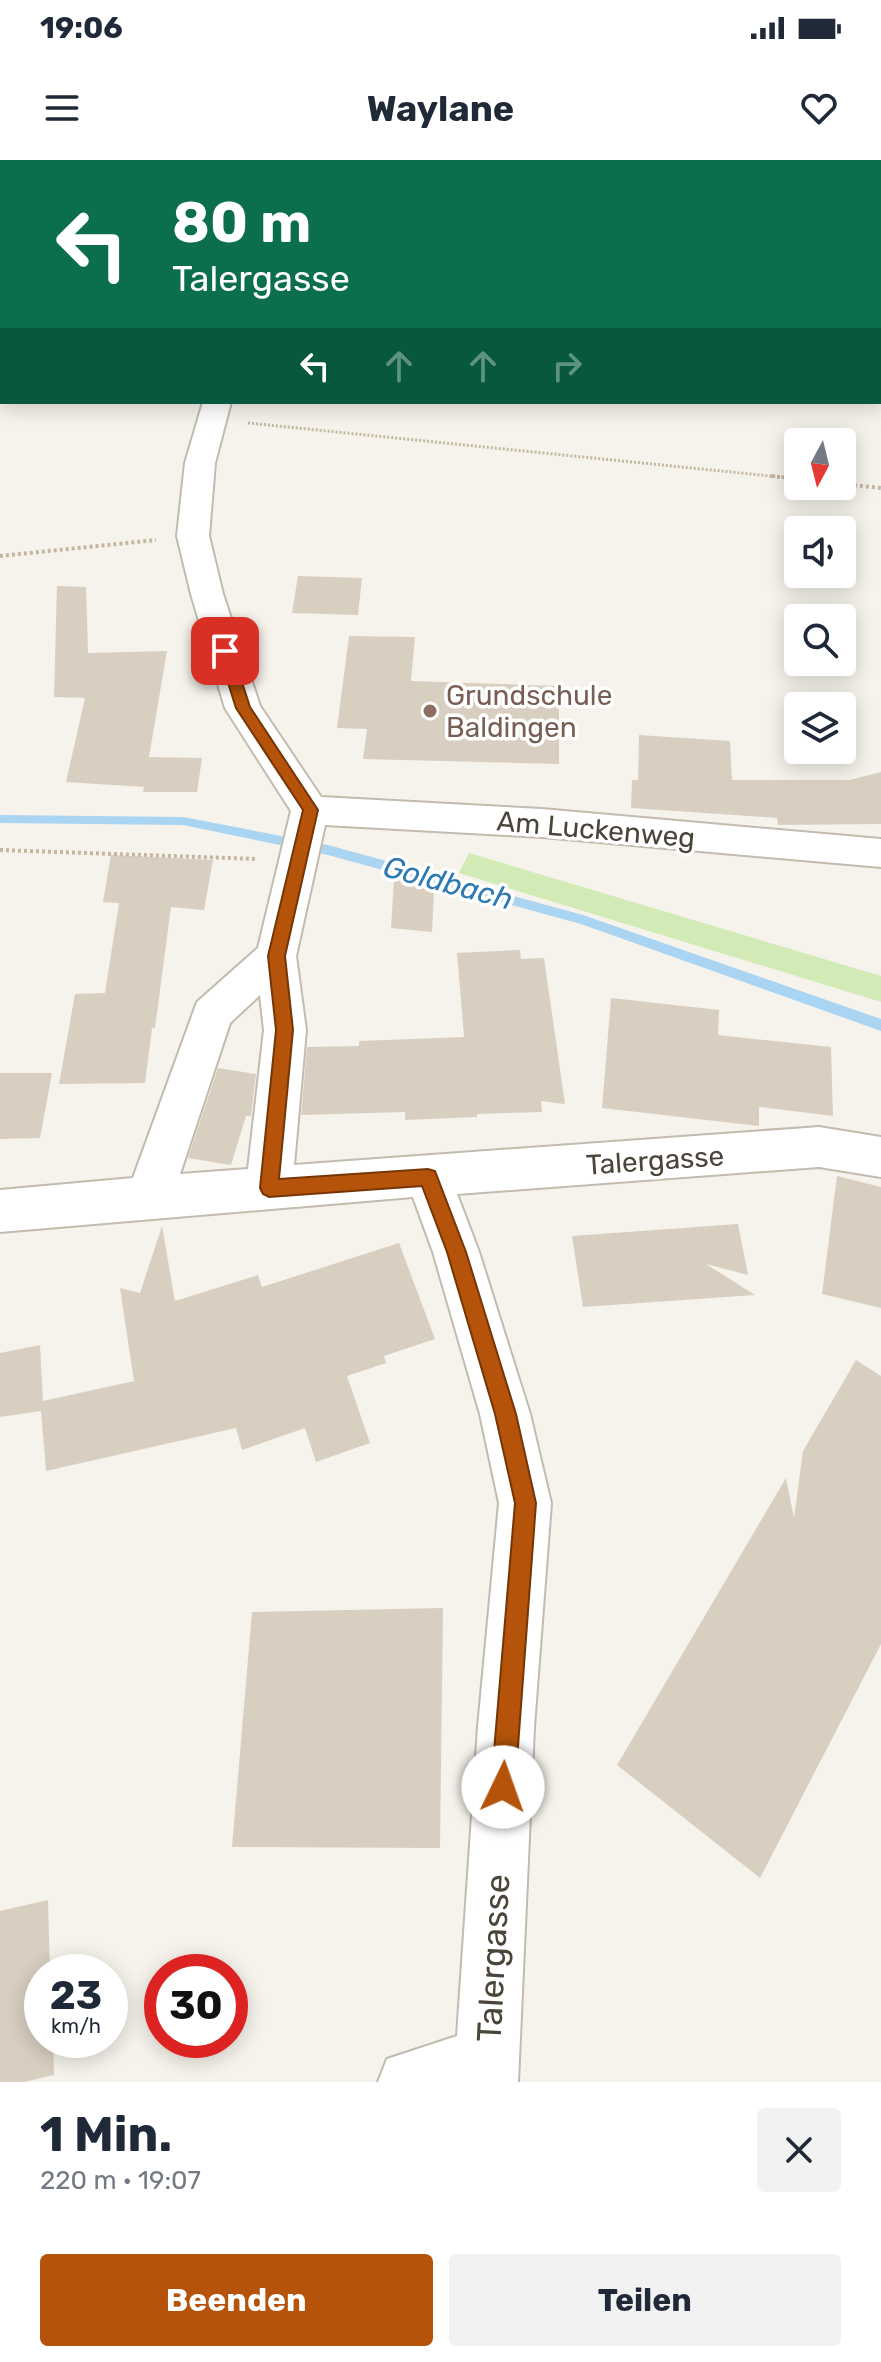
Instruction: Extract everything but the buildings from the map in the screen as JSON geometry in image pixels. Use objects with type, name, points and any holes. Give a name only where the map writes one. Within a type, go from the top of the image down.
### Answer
[{"type":"street","points":[[214,411],[200,463],[193,536],[207,594],[243,708],[308,817],[276,956],[285,1030],[269,1188]]},
{"type":"street","name":"Am Luckenweg","points":[[308,817],[542,823],[881,853]]},
{"type":"street","points":[[149,1197],[212,1014],[276,956]]},
{"type":"street","name":"Talergasse","points":[[0,1211],[819,1147],[881,1157]]},
{"type":"street","name":"Talergasse","points":[[428,1177],[456,1252],[496,1384],[525,1503],[506,1727],[486,2070]]},
{"type":"street","points":[[410,2082],[486,2070]]},
{"type":"path","points":[[214,411],[784,477]]},
{"type":"path","points":[[856,485],[881,488]]},
{"type":"path","points":[[0,556],[193,536]]},
{"type":"path","points":[[0,850],[239,857],[298,865]]},
{"type":"green space","points":[[469,853],[881,976],[881,1002],[459,873]]},
{"type":"waterway","name":"Goldbach","points":[[0,819],[183,821],[328,850],[583,920],[881,1025]]},
{"type":"place","name":"Grundschule Baldingen","points":[[430,711]]},
{"type":"route","points":[[225,651],[243,708],[310,810],[276,956],[285,1030],[269,1188],[428,1177],[456,1252],[505,1414],[525,1503],[503,1787]]}]
